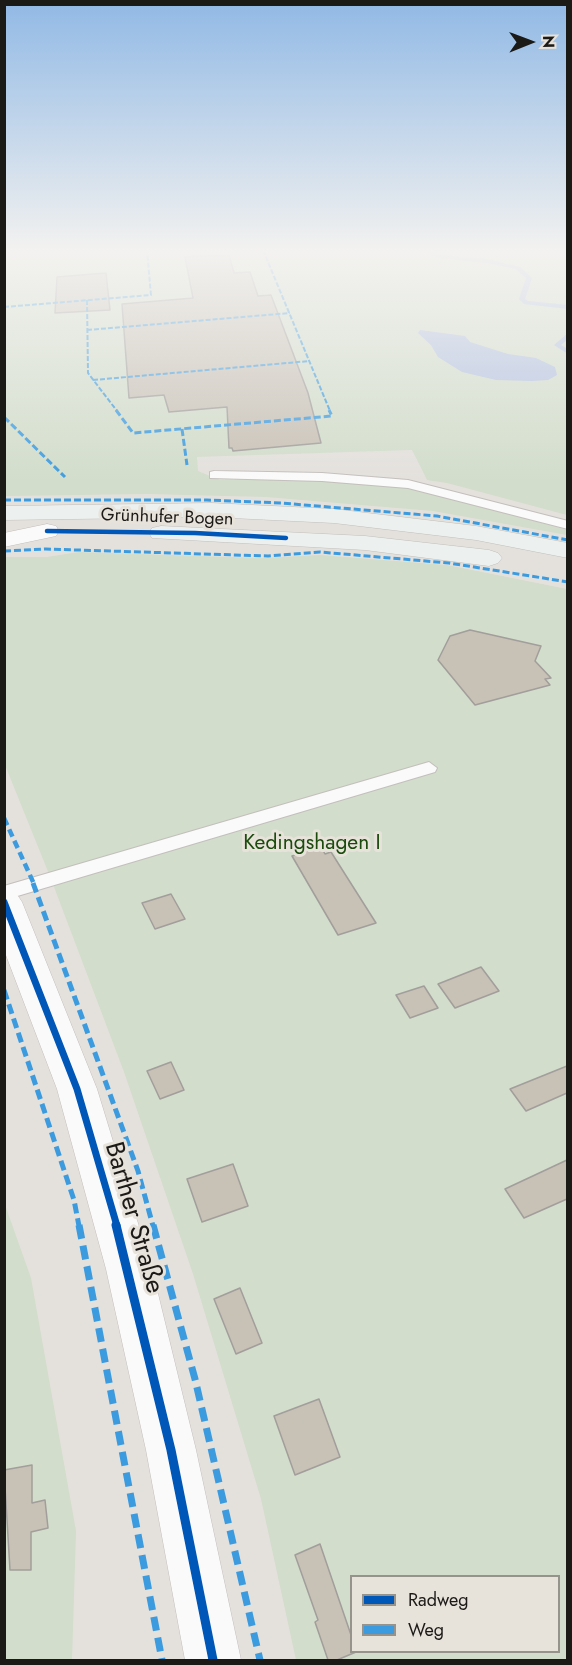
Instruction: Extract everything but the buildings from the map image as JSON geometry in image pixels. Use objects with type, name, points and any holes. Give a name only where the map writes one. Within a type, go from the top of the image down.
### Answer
[{"type":"main road","name":"Grünhufer Bogen","points":[[4,513],[211,510],[323,515],[464,531],[567,551]]},
{"type":"main road","name":"Grünhufer Bogen","points":[[4,532],[195,533],[354,542],[468,555],[567,571]]},
{"type":"street","points":[[4,540],[47,531]]},
{"type":"street","name":"Barther Straße","points":[[4,902],[76,1089],[129,1269],[171,1450],[213,1660]]},
{"type":"lane","points":[[214,475],[322,477],[408,484],[567,525]]},
{"type":"lane","points":[[4,893],[429,768]]},
{"type":"green space","points":[[4,328],[567,328],[567,515],[447,483],[427,480],[412,450],[197,457],[198,471],[220,480],[322,479],[389,484],[430,492],[567,530],[567,535],[433,511],[266,497],[148,494],[5,496]]},
{"type":"green space","name":"Kedingshagen I","points":[[79,552],[262,558],[320,555],[447,565],[567,589],[567,1660],[296,1660],[261,1499],[193,1274],[124,1072],[5,765],[4,557],[47,557]]},
{"type":"green space","points":[[4,1202],[31,1278],[76,1531],[72,1660],[5,1660]]},
{"type":"water","points":[[420,330],[465,336],[470,342],[508,354],[536,358],[555,367],[557,375],[548,380],[496,380],[462,372],[438,357],[431,345],[418,333]]},
{"type":"waterway","points":[[568,335],[557,345],[568,352]]},
{"type":"marked path","points":[[87,328],[88,373],[133,433],[332,416],[295,328]]},
{"type":"marked path","points":[[87,330],[114,328]]},
{"type":"marked path","points":[[93,380],[310,361]]},
{"type":"marked path","points":[[4,417],[65,477]]},
{"type":"marked path","points":[[182,429],[187,465]]},
{"type":"marked path","points":[[4,500],[207,500],[281,503],[437,516],[568,540]]},
{"type":"marked path","points":[[4,551],[46,549],[268,556],[320,552],[449,563],[568,582]]},
{"type":"marked path","points":[[4,818],[34,885],[138,1171],[195,1379],[260,1660]]},
{"type":"marked path","points":[[4,990],[74,1200],[162,1660]]},
{"type":"cycle path","points":[[47,531],[195,533],[286,538]]},
{"type":"cycle path","points":[[4,902],[77,1089],[129,1269],[171,1450],[213,1660]]}]
